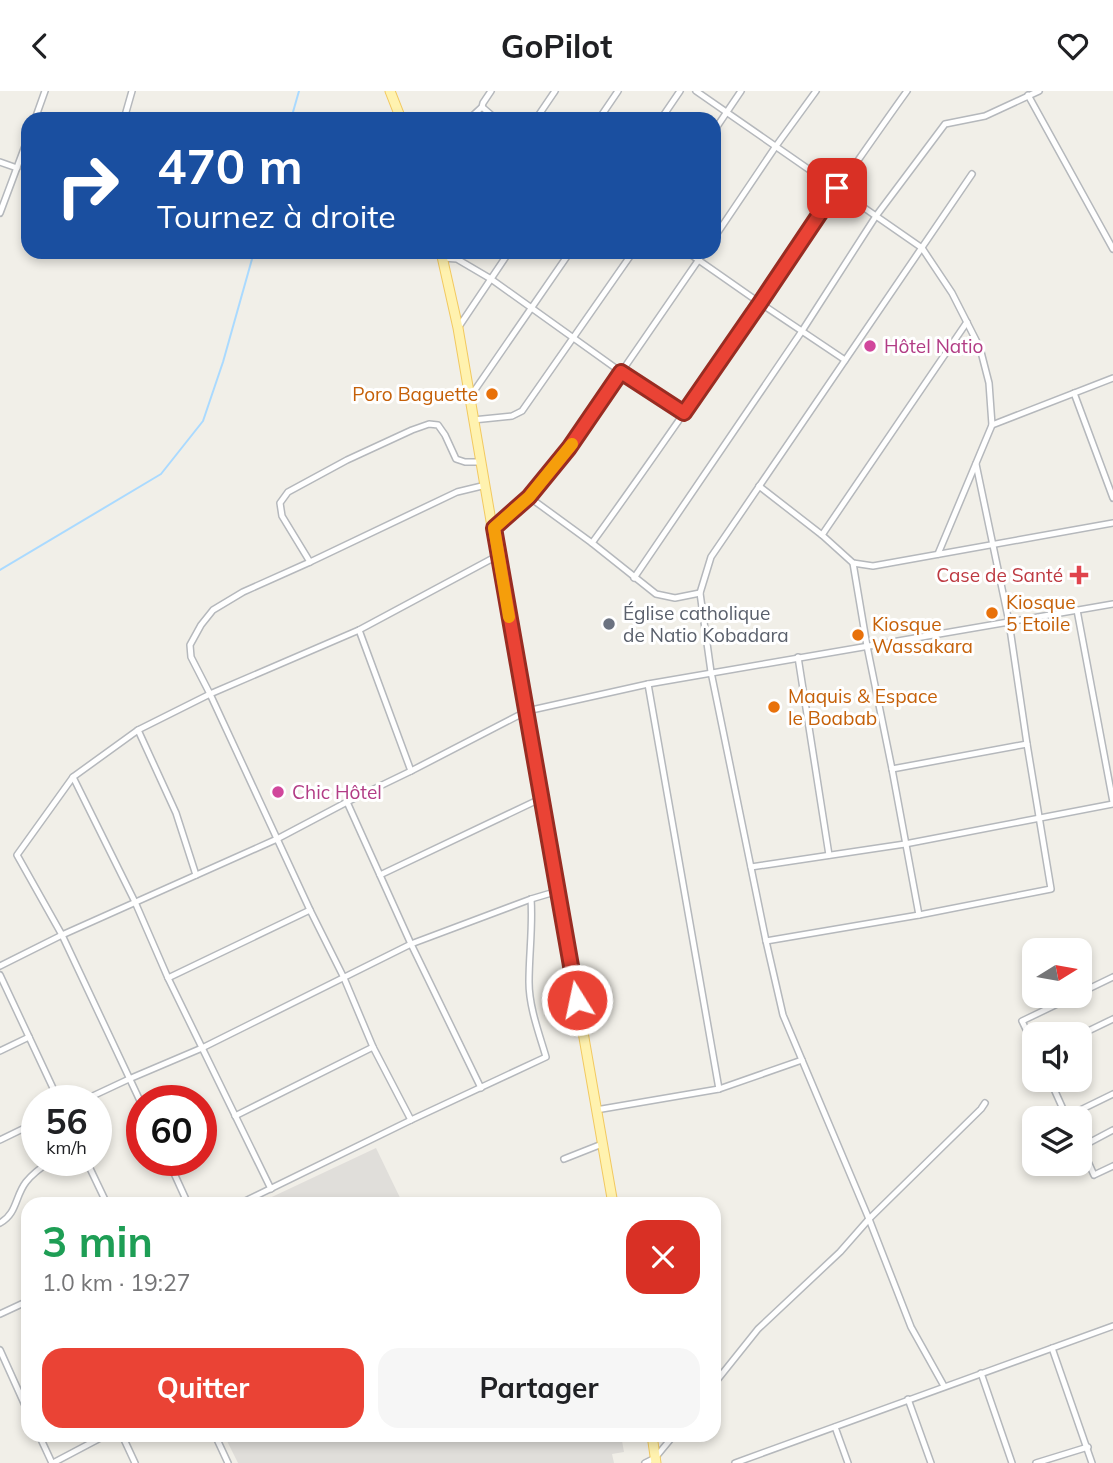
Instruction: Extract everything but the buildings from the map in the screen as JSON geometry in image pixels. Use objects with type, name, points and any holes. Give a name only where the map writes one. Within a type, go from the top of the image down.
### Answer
[{"type":"main road","points":[[390,91],[398,112]]},
{"type":"main road","points":[[443,259],[458,328],[527,711],[612,1197]]},
{"type":"main road","points":[[653,1442],[656,1461]]},
{"type":"street","points":[[38,112],[45,91]]},
{"type":"street","points":[[126,112],[132,91]]},
{"type":"street","points":[[477,112],[491,91]]},
{"type":"street","points":[[541,112],[555,91]]},
{"type":"street","points":[[604,112],[618,91]]},
{"type":"street","points":[[666,112],[680,91]]},
{"type":"street","points":[[696,91],[922,248],[952,293],[980,348],[989,383],[992,425],[938,554]]},
{"type":"street","points":[[721,120],[741,91]]},
{"type":"street","points":[[721,228],[816,91]]},
{"type":"street","points":[[592,543],[907,91]]},
{"type":"street","points":[[634,578],[802,331],[876,216],[946,124],[985,115],[1039,91]]},
{"type":"street","points":[[1028,95],[1113,249]]},
{"type":"street","points":[[482,107],[488,112]]},
{"type":"street","points":[[0,213],[21,157]]},
{"type":"street","points":[[0,162],[17,168]]},
{"type":"street","points":[[944,1386],[911,1327],[869,1219],[783,1015],[711,672],[700,593],[711,557],[972,174]]},
{"type":"street","points":[[457,259],[491,279],[621,372],[684,413]]},
{"type":"street","points":[[458,328],[504,259]]},
{"type":"street","points":[[469,398],[565,259]]},
{"type":"street","points":[[473,420],[512,416],[522,411],[628,259]]},
{"type":"street","points":[[494,528],[529,497],[569,448],[699,260],[845,360]]},
{"type":"street","points":[[822,535],[967,323]]},
{"type":"street","points":[[992,425],[1113,378]]},
{"type":"street","points":[[1074,393],[1113,498]]},
{"type":"street","points":[[310,562],[282,516],[280,503],[288,492],[347,460],[429,423],[438,425],[456,459],[465,462],[481,461]]},
{"type":"street","points":[[766,941],[919,915],[1051,888],[1009,622],[976,464]]},
{"type":"street","points":[[411,1120],[373,1047],[344,978],[191,657],[190,645],[213,610],[243,591],[457,492],[486,485]]},
{"type":"street","points":[[759,486],[853,563],[873,566],[1113,523]]},
{"type":"street","points":[[529,497],[656,594],[675,598],[700,593]]},
{"type":"street","points":[[132,1085],[62,935],[17,855],[73,777],[138,730],[210,694],[359,629],[497,556]]},
{"type":"street","points":[[853,563],[919,915]]},
{"type":"street","points":[[0,966],[62,935],[277,839],[527,711],[711,672],[1113,604]]},
{"type":"street","points":[[751,867],[905,844],[1113,803],[1077,610]]},
{"type":"street","points":[[359,629],[411,771]]},
{"type":"street","points":[[798,657],[829,855]]},
{"type":"street","points":[[648,684],[719,1089]]},
{"type":"street","points":[[138,730],[176,813],[196,875]]},
{"type":"street","points":[[892,769],[1027,744]]},
{"type":"street","points":[[73,777],[271,1189]]},
{"type":"street","points":[[380,875],[542,798]]},
{"type":"street","points":[[347,802],[411,944],[481,1087]]},
{"type":"street","points":[[112,1087],[202,1048],[411,944],[558,891]]},
{"type":"street","points":[[254,1197],[546,1057],[536,1025],[529,986],[531,899]]},
{"type":"street","points":[[168,978],[310,910]]},
{"type":"street","points":[[0,975],[51,1085]]},
{"type":"street","points":[[1092,987],[1113,977]]},
{"type":"street","points":[[1023,1022],[1050,1008]]},
{"type":"street","points":[[1092,1029],[1113,1019]]},
{"type":"street","points":[[0,1051],[29,1037]]},
{"type":"street","points":[[235,1115],[373,1047]]},
{"type":"street","points":[[596,1110],[719,1089],[802,1060]]},
{"type":"street","points":[[1090,1106],[1113,1094]]},
{"type":"street","points":[[721,1375],[758,1329],[840,1252],[869,1219],[985,1103]]},
{"type":"street","points":[[0,1140],[21,1130]]},
{"type":"street","points":[[1092,1140],[1113,1130]]},
{"type":"street","points":[[564,1159],[602,1144]]},
{"type":"street","points":[[1092,1171],[1094,1175],[1113,1166]]},
{"type":"street","points":[[0,1223],[5,1221],[15,1208],[25,1183],[32,1176]]},
{"type":"street","points":[[94,1176],[104,1197]]},
{"type":"street","points":[[175,1176],[185,1197]]},
{"type":"street","points":[[0,1314],[21,1304]]},
{"type":"street","points":[[735,1463],[1113,1326]]},
{"type":"street","points":[[1052,1348],[1092,1463]]},
{"type":"street","points":[[0,1350],[21,1396]]},
{"type":"street","points":[[981,1373],[1012,1463]]},
{"type":"street","points":[[908,1399],[931,1463]]},
{"type":"street","points":[[835,1427],[848,1463]]},
{"type":"street","points":[[42,1442],[52,1463],[92,1442]]},
{"type":"street","points":[[125,1442],[135,1463]]},
{"type":"street","points":[[218,1442],[228,1463]]},
{"type":"street","points":[[645,1463],[656,1461],[669,1442]]},
{"type":"street","points":[[1036,1463],[1088,1447]]},
{"type":"shaded area","points":[[376,1148],[400,1197],[272,1197]]},
{"type":"shaded area","points":[[228,1442],[622,1442],[624,1452],[612,1454],[614,1463],[238,1463]]},
{"type":"waterway","points":[[293,112],[299,91]]},
{"type":"waterway","points":[[0,570],[161,474],[203,421],[252,259]]},
{"type":"slow traffic","points":[[509,617],[494,528],[529,497],[572,444]]},
{"type":"place","name":"Hôtel Natio","points":[[870,346]]},
{"type":"place","name":"Poro Baguette","points":[[492,394]]},
{"type":"place","name":"Case de Santé","points":[[1079,575]]},
{"type":"place","name":"Kiosque 5 Etoile","points":[[992,613]]},
{"type":"place","name":"Église catholique de Natio Kobadara","points":[[609,624]]},
{"type":"place","name":"Kiosque Wassakara","points":[[858,635]]},
{"type":"place","name":"Maquis & Espace le Boabab","points":[[774,707]]},
{"type":"place","name":"Chic Hôtel","points":[[278,792]]},
{"type":"route","points":[[577,1000],[494,528],[529,497],[569,448],[621,372],[684,413],[837,188]]}]
